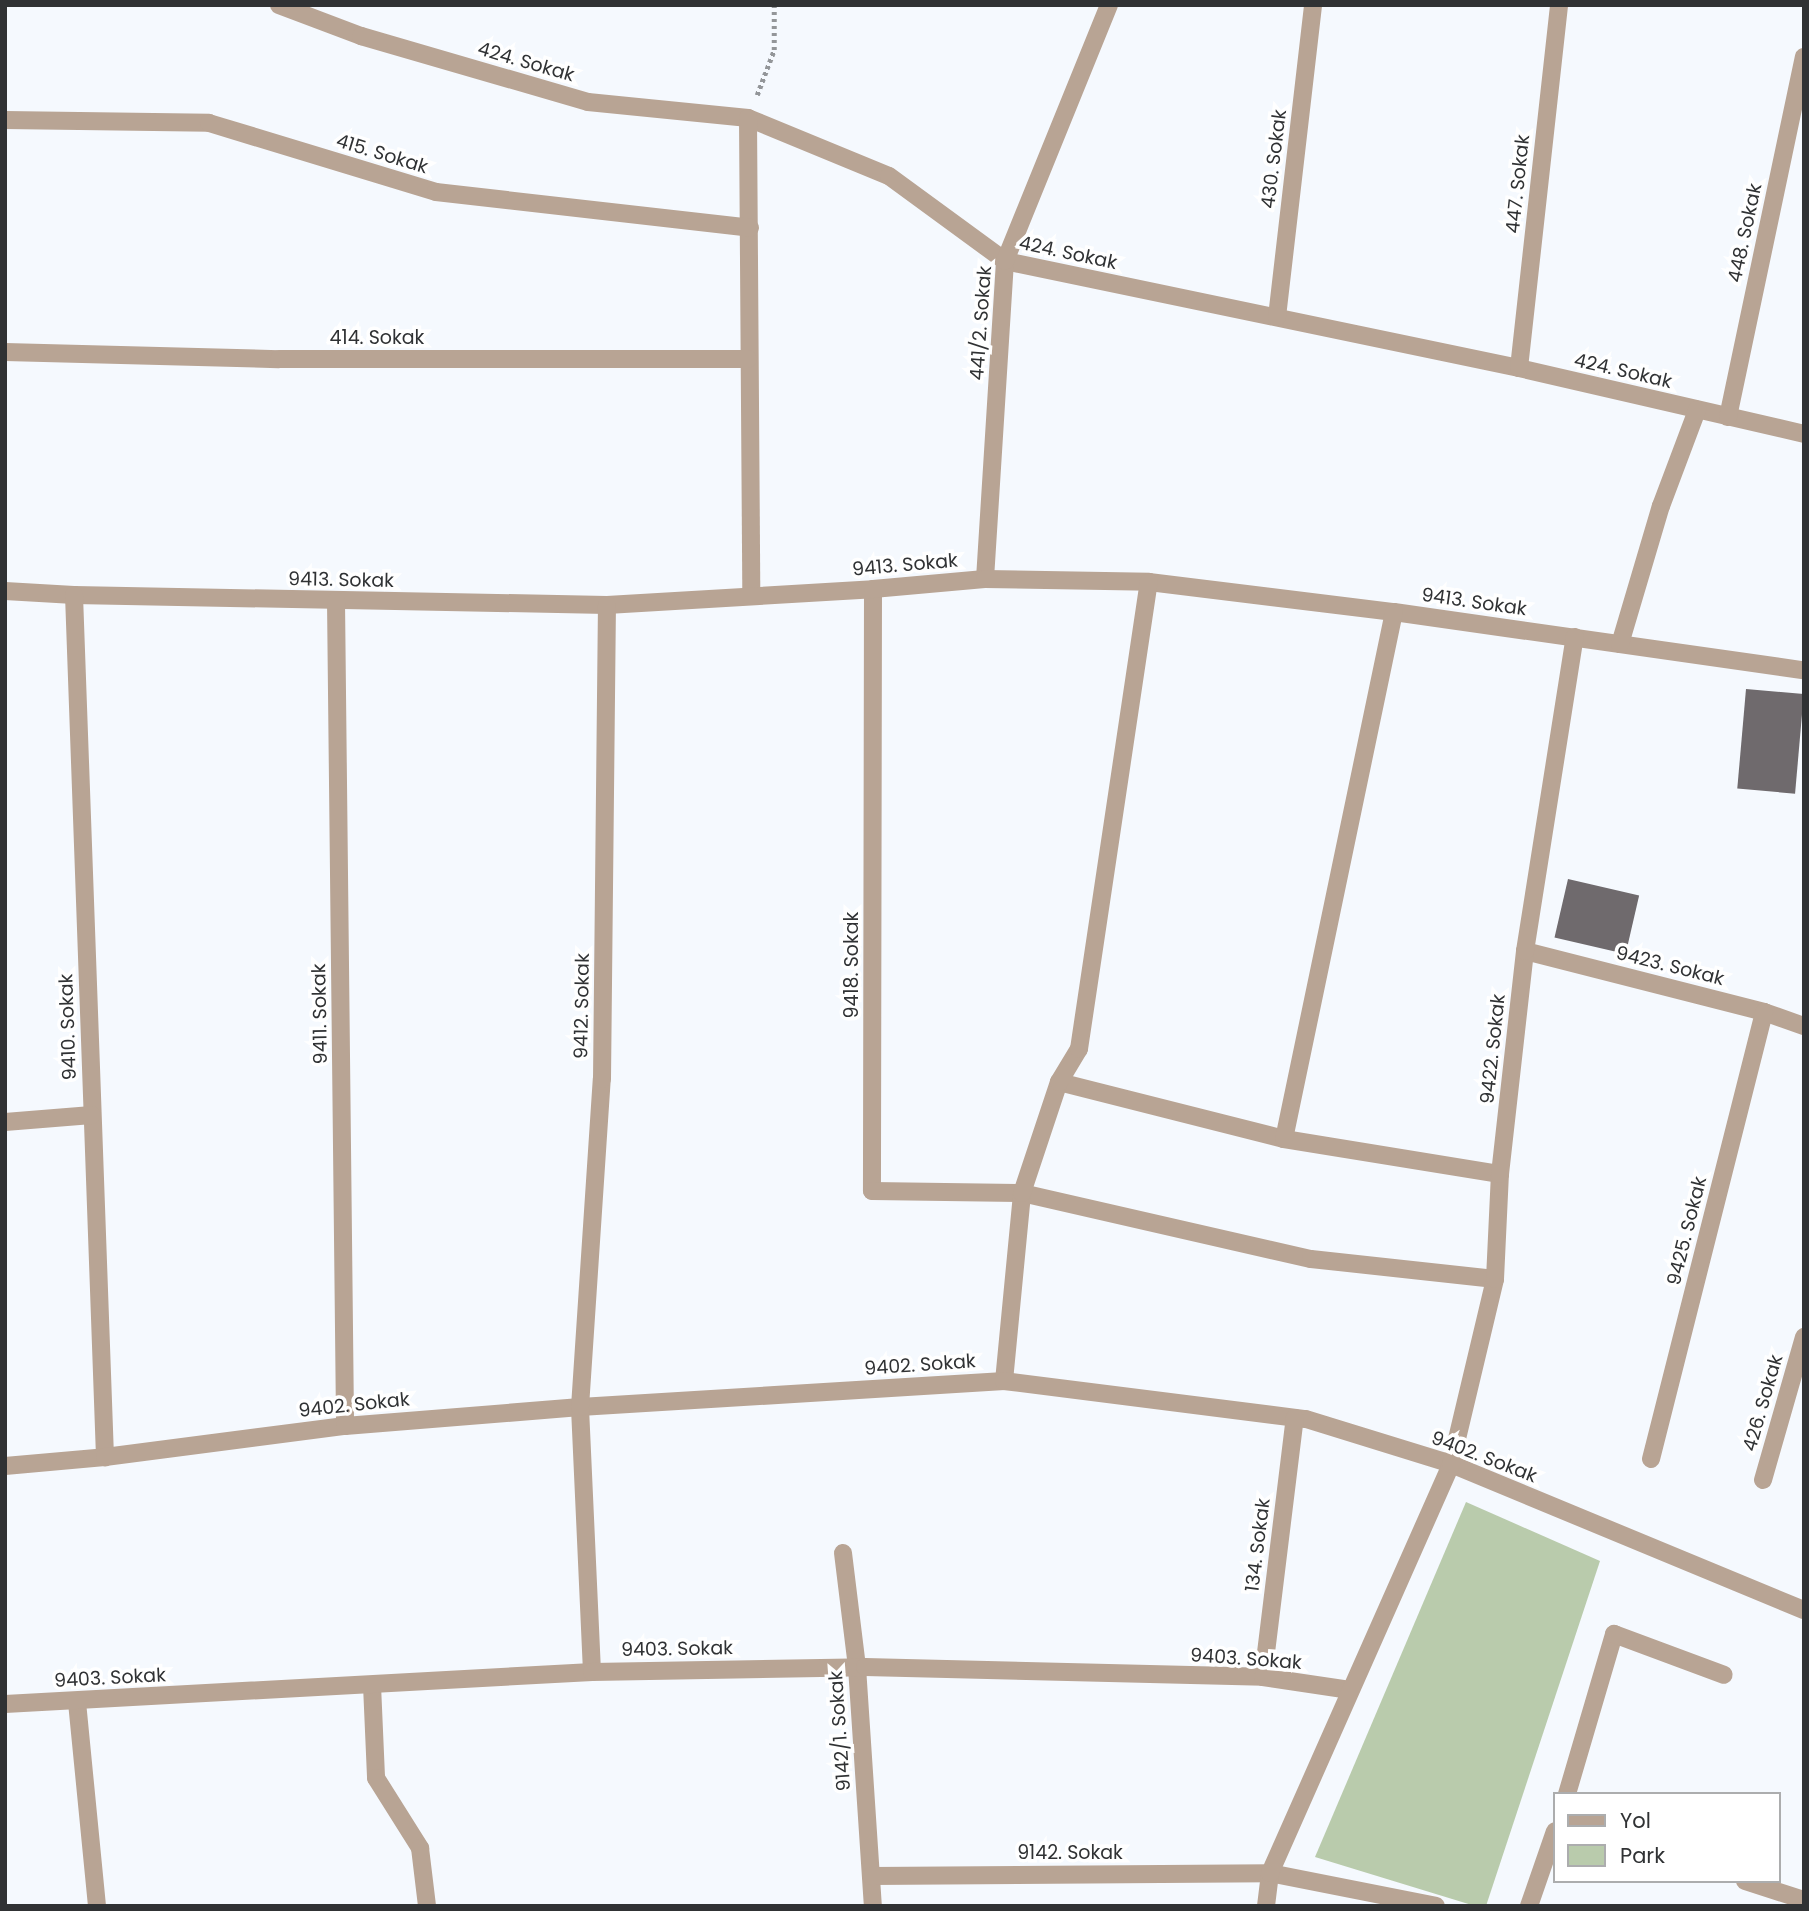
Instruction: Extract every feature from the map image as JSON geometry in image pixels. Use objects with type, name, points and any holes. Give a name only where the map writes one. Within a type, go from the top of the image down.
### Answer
[{"type":"street","name":"424. Sokak","points":[[279,5],[361,36],[588,102],[748,118],[889,177],[1005,261],[1519,368],[1804,434]]},
{"type":"street","name":"441/2. Sokak","points":[[985,579],[1005,261],[1109,5]]},
{"type":"street","name":"430. Sokak","points":[[1277,317],[1313,5]]},
{"type":"street","name":"447. Sokak","points":[[1519,368],[1559,5]]},
{"type":"street","name":"448. Sokak","points":[[1728,417],[1804,57]]},
{"type":"street","points":[[748,118],[751,596]]},
{"type":"street","name":"415. Sokak","points":[[5,120],[209,123],[436,192],[750,228]]},
{"type":"street","name":"414. Sokak","points":[[5,352],[279,359],[748,359]]},
{"type":"street","points":[[1620,644],[1661,506],[1697,410]]},
{"type":"street","name":"9413. Sokak","points":[[5,591],[74,595],[607,605],[873,589],[985,579],[1149,582],[1394,612],[1804,670]]},
{"type":"street","points":[[1004,1381],[1022,1194],[1059,1082],[1079,1049],[1149,582]]},
{"type":"street","name":"9418. Sokak","points":[[873,589],[872,1191],[1022,1194]]},
{"type":"street","name":"9410. Sokak","points":[[74,595],[105,1457]]},
{"type":"street","name":"9411. Sokak","points":[[337,601],[345,1426]]},
{"type":"street","name":"9412. Sokak","points":[[592,1672],[580,1407],[602,1079],[607,605]]},
{"type":"street","points":[[1284,1139],[1394,612]]},
{"type":"street","name":"9422. Sokak","points":[[1270,1873],[1451,1464],[1495,1279],[1500,1174],[1525,951],[1575,637]]},
{"type":"street","name":"9423. Sokak","points":[[1525,951],[1764,1012],[1804,1026]]},
{"type":"street","name":"9425. Sokak","points":[[1651,1459],[1764,1012]]},
{"type":"street","points":[[1059,1082],[1284,1139],[1500,1174]]},
{"type":"street","points":[[5,1122],[92,1115]]},
{"type":"street","points":[[1022,1194],[1311,1259],[1495,1279]]},
{"type":"street","name":"426. Sokak","points":[[1763,1480],[1804,1337]]},
{"type":"street","name":"9402. Sokak","points":[[5,1466],[105,1457],[345,1426],[580,1407],[1004,1381],[1295,1418],[1451,1464],[1804,1610]]},
{"type":"street","name":"134. Sokak","points":[[1263,1677],[1295,1418]]},
{"type":"street","name":"9142/1. Sokak","points":[[843,1553],[856,1667],[873,1906]]},
{"type":"street","points":[[1568,1792],[1614,1634],[1724,1675]]},
{"type":"street","name":"9403. Sokak","points":[[5,1704],[592,1672],[856,1667],[1263,1677],[1350,1690]]},
{"type":"street","points":[[372,1685],[376,1778],[420,1848],[427,1906]]},
{"type":"street","points":[[77,1702],[97,1906]]},
{"type":"street","points":[[1529,1906],[1554,1835]]},
{"type":"street","points":[[1266,1906],[1270,1873]]},
{"type":"street","name":"9142. Sokak","points":[[871,1875],[1270,1873],[1436,1906]]},
{"type":"street","points":[[1751,1883],[1804,1900]]},
{"type":"path","points":[[748,118],[774,50],[774,5]]},
{"type":"green space","points":[[1466,1502],[1600,1561],[1486,1906],[1475,1906],[1315,1857]]},
{"type":"building","points":[[1746,689],[1804,694],[1795,794],[1737,789]]},
{"type":"building","points":[[1568,879],[1639,895],[1626,954],[1555,937]]}]
